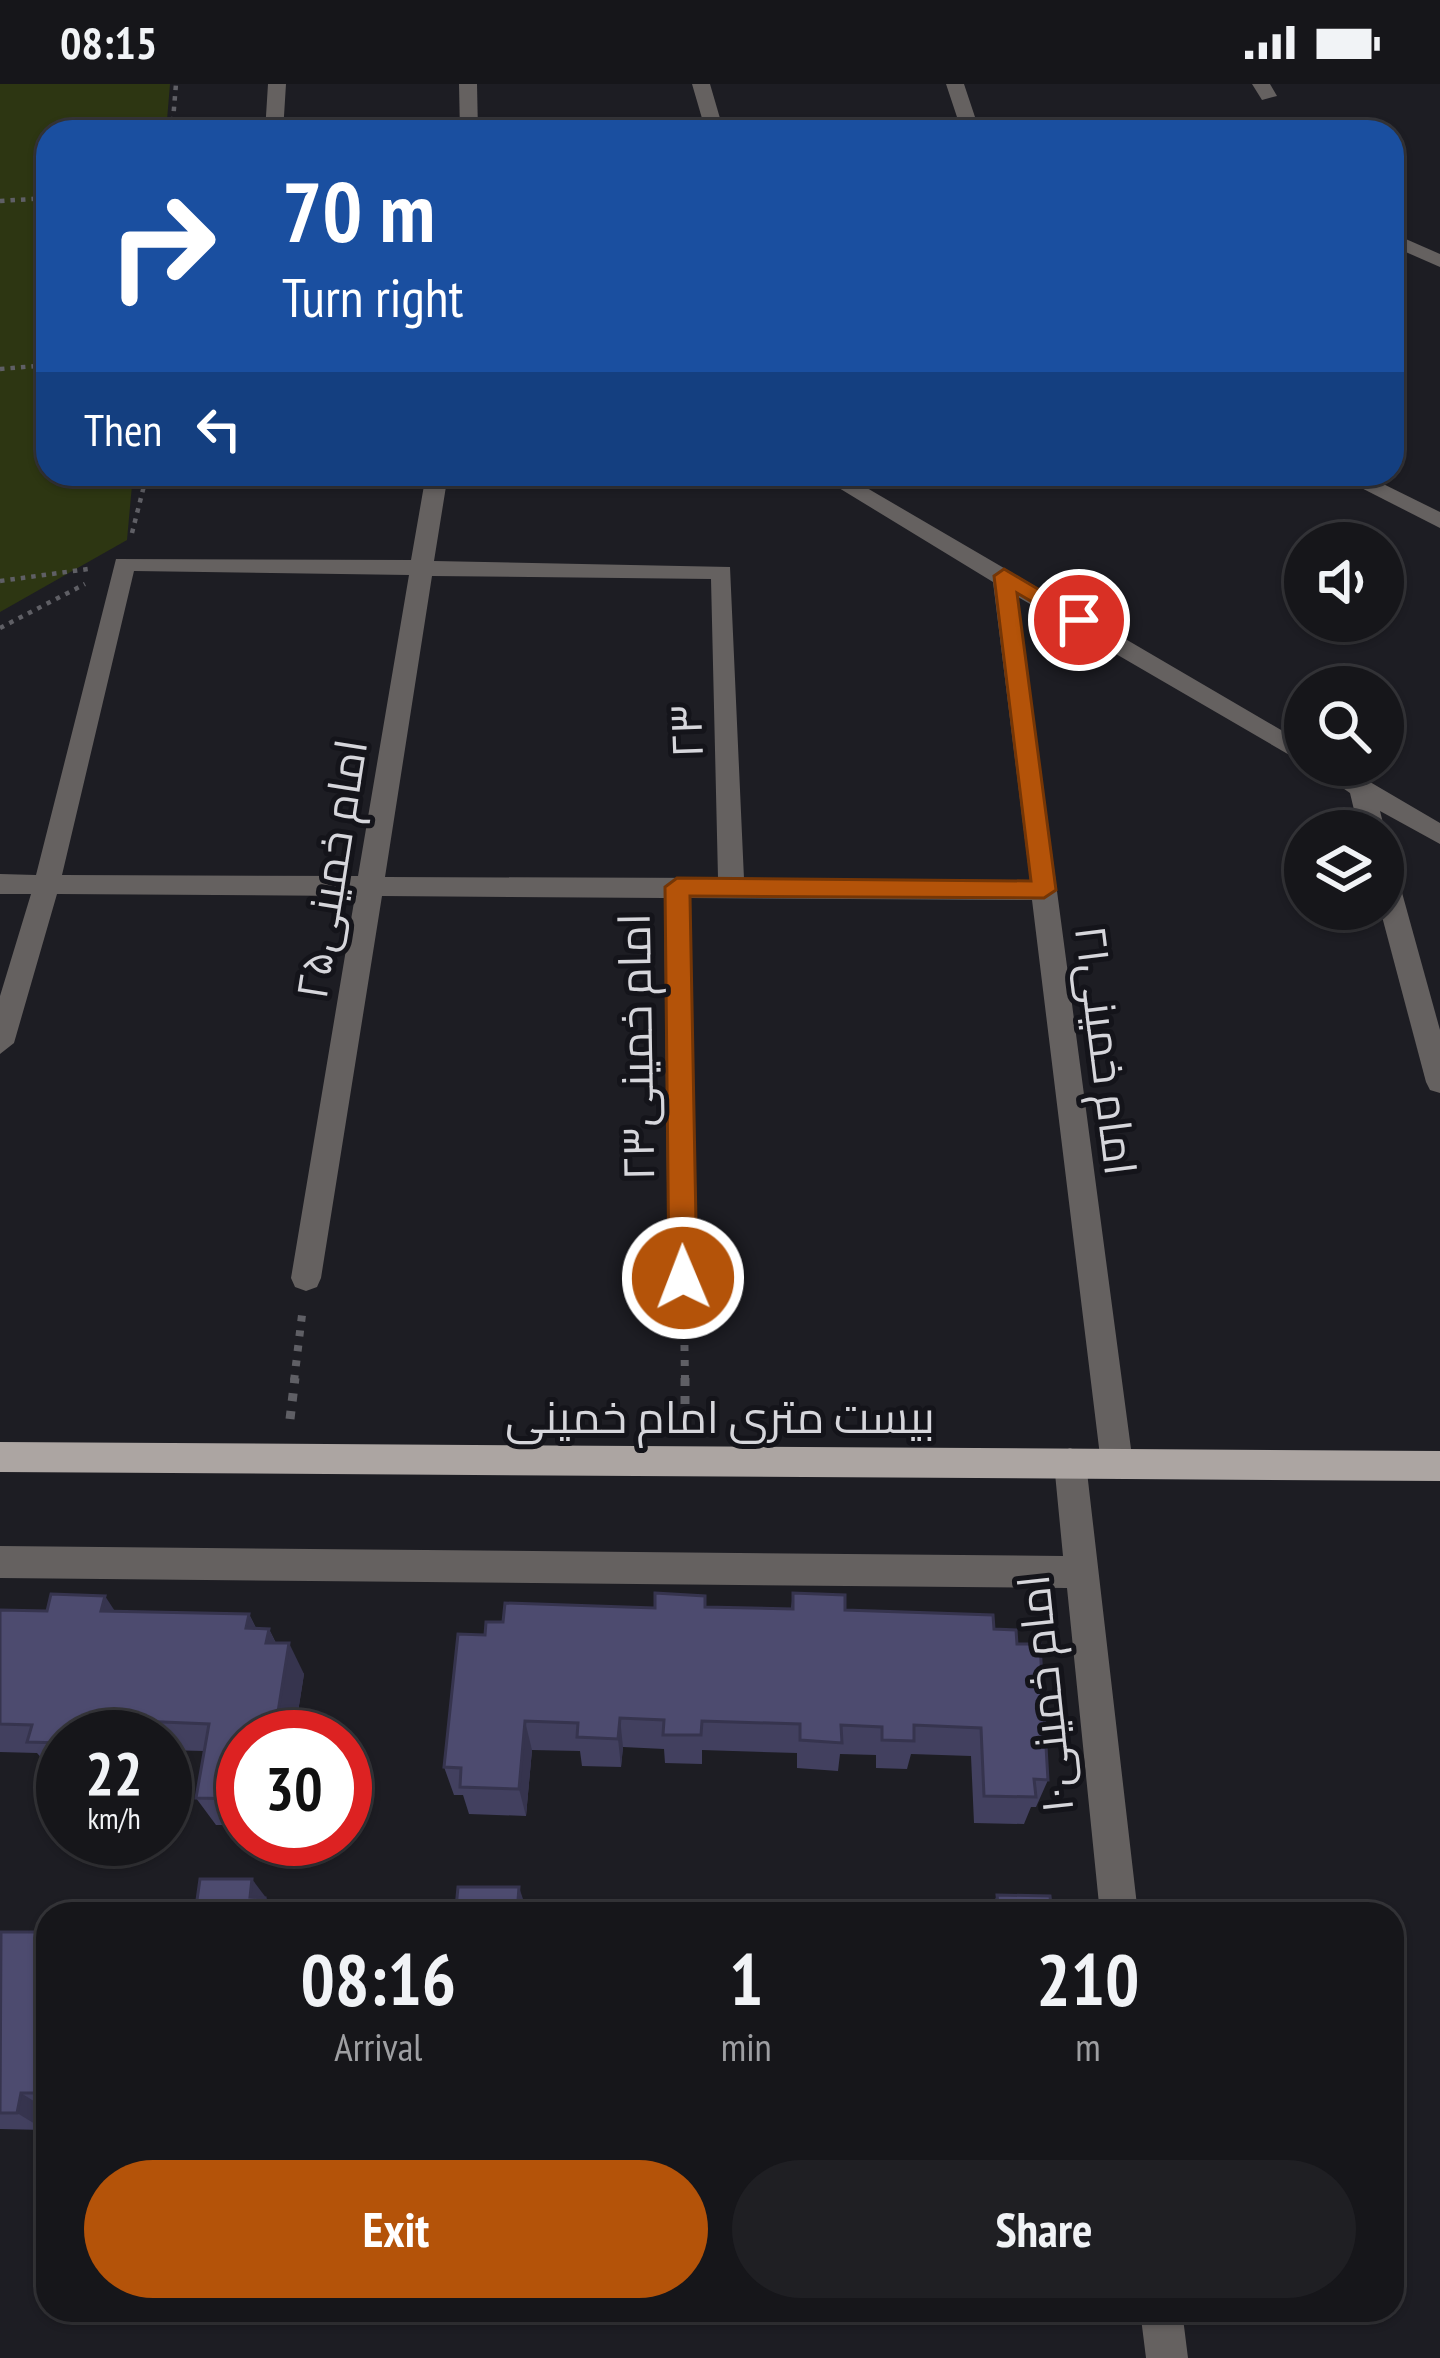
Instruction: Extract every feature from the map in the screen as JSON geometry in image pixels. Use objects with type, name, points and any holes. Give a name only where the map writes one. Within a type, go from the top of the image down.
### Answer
[{"type":"main road","name":"بیست متری امام خمینی","points":[[0,1457],[1440,1466]]},
{"type":"street","points":[[275,120],[277,84]]},
{"type":"street","points":[[468,84],[469,120]]},
{"type":"street","points":[[701,84],[712,120]]},
{"type":"street","points":[[955,84],[967,120]]},
{"type":"street","points":[[1404,244],[1440,261]]},
{"type":"street","name":"امام خمینی۲۵","points":[[306,1277],[435,486]]},
{"type":"street","points":[[848,486],[1284,743]]},
{"type":"street","points":[[1370,486],[1440,521]]},
{"type":"street","points":[[0,1042],[47,884],[124,564],[422,572]]},
{"type":"street","name":"۲۳","points":[[422,572],[722,572],[731,888]]},
{"type":"street","name":"امام خمینی۲۱","points":[[1004,576],[1118,1463]]},
{"type":"street","points":[[1358,786],[1440,835]]},
{"type":"street","points":[[1361,788],[1367,810]]},
{"type":"street","points":[[0,884],[1044,890]]},
{"type":"street","name":"امام خمینی۲۳","points":[[677,887],[683,1278]]},
{"type":"street","points":[[1399,930],[1440,1082]]},
{"type":"street","name":"امام خمینی۱۰","points":[[1070,1463],[1118,1902]]},
{"type":"street","points":[[0,1562],[1082,1572]]},
{"type":"street","points":[[1162,2322],[1167,2358]]},
{"type":"path","points":[[173,120],[176,84]]},
{"type":"path","points":[[0,201],[36,199]]},
{"type":"path","points":[[0,369],[36,366]]},
{"type":"path","points":[[0,628],[124,564]]},
{"type":"path","points":[[0,581],[16,580]]},
{"type":"path","points":[[285,1459],[306,1277]]},
{"type":"path","points":[[683,1278],[686,1461]]},
{"type":"green space","points":[[0,84],[170,84],[167,120],[36,120],[36,486],[132,486],[127,540],[0,612]]},
{"type":"building","points":[[655,1593],[705,1596],[705,1607],[793,1609],[793,1593],[845,1595],[845,1610],[993,1615],[994,1629],[1016,1630],[1017,1644],[1040,1644],[1048,1780],[1034,1779],[1036,1797],[984,1796],[981,1728],[914,1725],[914,1741],[882,1740],[882,1727],[841,1725],[842,1743],[800,1740],[800,1724],[702,1721],[701,1735],[663,1735],[664,1720],[620,1718],[618,1739],[577,1737],[578,1723],[525,1721],[519,1789],[460,1787],[461,1768],[444,1767],[458,1634],[485,1635],[486,1622],[503,1622],[505,1603],[655,1608]]},
{"type":"building","points":[[51,1594],[105,1596],[101,1611],[249,1614],[246,1628],[269,1629],[266,1643],[289,1643],[278,1710],[216,1710],[216,1798],[196,1798],[209,1724],[192,1723],[192,1710],[36,1710],[36,1742],[27,1742],[32,1725],[0,1724],[0,1610],[47,1611]]},
{"type":"building","points":[[200,1879],[252,1879],[250,1897],[265,1898],[264,1902],[197,1902]]},
{"type":"building","points":[[458,1887],[519,1887],[518,1902],[457,1902]]},
{"type":"building","points":[[997,1895],[1050,1896],[1051,1902],[998,1902]]},
{"type":"building","points":[[1,1932],[36,1932],[36,2093],[21,2093],[17,2113],[0,2113]]},
{"type":"route","points":[[683,1278],[677,887],[1044,890],[1004,576],[1079,620]]}]
